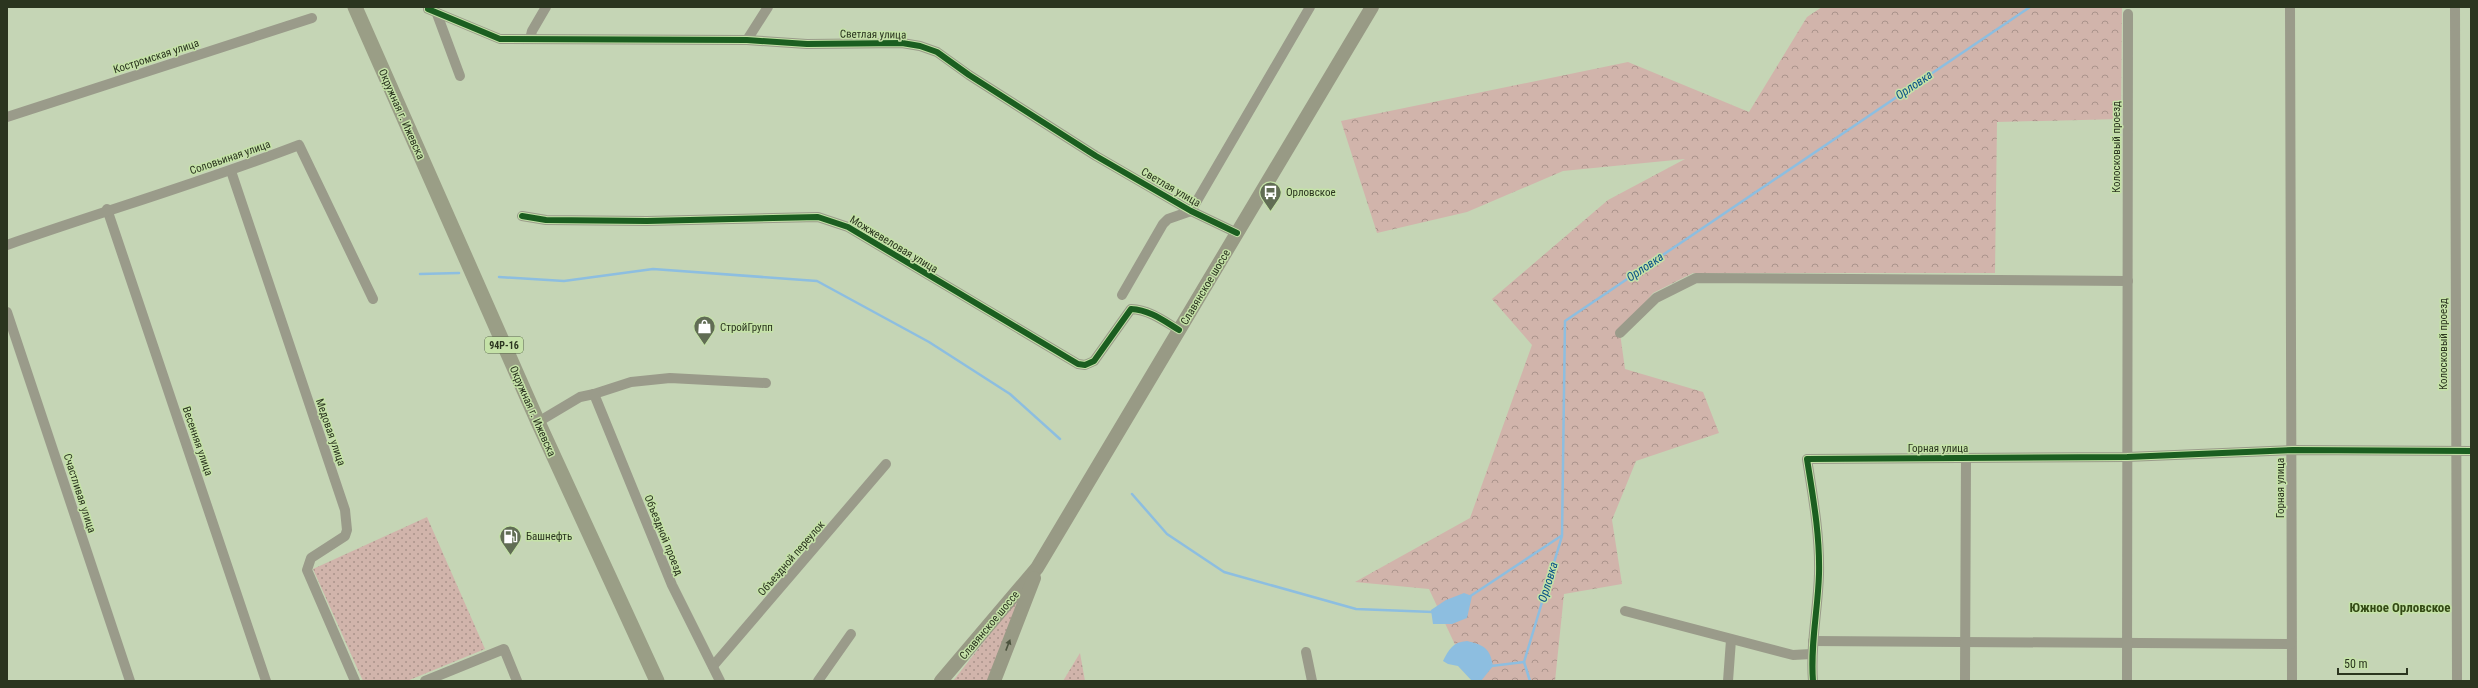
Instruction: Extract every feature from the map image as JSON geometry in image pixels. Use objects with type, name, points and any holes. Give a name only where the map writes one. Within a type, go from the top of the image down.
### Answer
[{"type":"main road","name":"Окружная г. Ижевска","points":[[355,7],[538,422],[657,681]]},
{"type":"main road","name":"Славянское шоссе","points":[[941,681],[1037,568],[1372,7]]},
{"type":"main road","name":"Славянское шоссе","points":[[994,681],[1037,568]]},
{"type":"street","points":[[530,39],[532,31],[546,7]]},
{"type":"street","points":[[747,40],[768,7]]},
{"type":"street","points":[[1122,295],[1163,224],[1168,219],[1191,211],[1310,7]]},
{"type":"street","points":[[2290,7],[2293,450],[2471,451]]},
{"type":"street","name":"Колосковый проезд","points":[[2455,7],[2455,451],[2457,681]]},
{"type":"street","name":"Светлая улица","points":[[460,76],[433,11],[500,39],[747,40],[807,44],[902,43],[937,52],[969,75],[1076,143],[1191,211],[1237,233]]},
{"type":"street","name":"Колосковый проезд","points":[[2128,14],[2128,281]]},
{"type":"street","name":"Костромская улица","points":[[7,117],[312,18]]},
{"type":"street","name":"Соловьиная улица","points":[[7,245],[107,210],[231,171],[298,145],[374,299]]},
{"type":"street","name":"Медовая улица","points":[[231,171],[345,510],[347,530],[345,536],[311,558],[307,570],[355,681]]},
{"type":"street","name":"Весенняя улица","points":[[107,210],[266,681]]},
{"type":"street","name":"Можжевеловая улица","points":[[522,216],[546,220],[823,218],[848,227],[1078,364],[1086,365],[1094,361],[1131,310],[1141,310],[1155,315],[1180,330]]},
{"type":"street","points":[[1620,333],[1656,298],[1696,278],[2128,281],[2127,681]]},
{"type":"street","name":"Счастливая улица","points":[[7,312],[130,681]]},
{"type":"street","points":[[538,422],[580,397],[631,382],[670,378],[766,383]]},
{"type":"street","name":"Объездной проезд","points":[[594,394],[672,585],[720,681]]},
{"type":"street","name":"Горная улица","points":[[1813,681],[1811,654],[1819,574],[1818,526],[1807,459],[2127,457],[2293,450],[2292,681]]},
{"type":"street","name":"Горная улица","points":[[1965,681],[1966,458]]},
{"type":"street","name":"Объездной переулок","points":[[713,666],[886,464]]},
{"type":"street","points":[[1625,611],[1793,655],[1811,654]]},
{"type":"street","points":[[818,681],[851,634]]},
{"type":"street","points":[[1728,681],[1731,640]]},
{"type":"street","points":[[1813,641],[2291,644]]},
{"type":"street","points":[[425,681],[504,649],[517,681]]},
{"type":"street","points":[[1306,652],[1312,681]]},
{"type":"green space","points":[[1822,7],[2122,7],[2121,119],[1997,122],[1995,273],[1693,273],[1653,293],[1620,333],[1625,369],[1703,392],[1719,433],[1636,461],[1612,520],[1622,584],[1564,594],[1555,681],[1472,681],[1429,589],[1355,582],[1470,518],[1532,345],[1492,299],[1608,200],[1685,159],[1563,171],[1467,212],[1377,233],[1341,121],[1628,62],[1749,112],[1807,17]]},
{"type":"green space","points":[[427,517],[485,649],[407,681],[363,681],[313,569]]},
{"type":"green space","points":[[1026,588],[988,681],[953,681]]},
{"type":"green space","points":[[1080,653],[1085,681],[1063,681]]},
{"type":"water","points":[[1464,593],[1472,596],[1467,618],[1452,624],[1433,624],[1431,610],[1446,600]]},
{"type":"water","points":[[1467,641],[1485,648],[1492,660],[1493,666],[1481,681],[1472,681],[1458,666],[1448,664],[1443,661],[1452,647],[1458,643]]},
{"type":"waterway","name":"Орловка","points":[[1530,681],[1524,662],[1562,536],[1565,321],[2030,7]]},
{"type":"waterway","points":[[499,277],[564,281],[653,269],[817,281],[929,342],[1010,394],[1060,439]]},
{"type":"waterway","points":[[420,274],[459,273]]},
{"type":"waterway","points":[[1132,494],[1167,534],[1224,572],[1356,609],[1433,612]]},
{"type":"waterway","points":[[1469,597],[1561,536]]},
{"type":"waterway","points":[[1491,666],[1524,662]]},
{"type":"cycle path","points":[[428,9],[500,39],[747,40],[807,44],[902,43],[920,46],[937,52],[969,75],[1096,156],[1191,211],[1237,233]]},
{"type":"cycle path","points":[[522,216],[546,220],[647,221],[818,217],[848,227],[1078,364],[1085,365],[1094,361],[1131,309],[1144,311],[1151,314],[1179,330]]},
{"type":"cycle path","points":[[1813,681],[1813,641],[1819,559],[1816,516],[1807,459],[2127,457],[2293,450],[2471,451]]},
{"type":"place","name":"Орловское","points":[[1271,212]]},
{"type":"place","name":"СтройГрупп","points":[[705,346]]},
{"type":"place","name":"Башнефть","points":[[510,556]]},
{"type":"district","name":"Южное Орловское","points":[[2400,607]]}]
